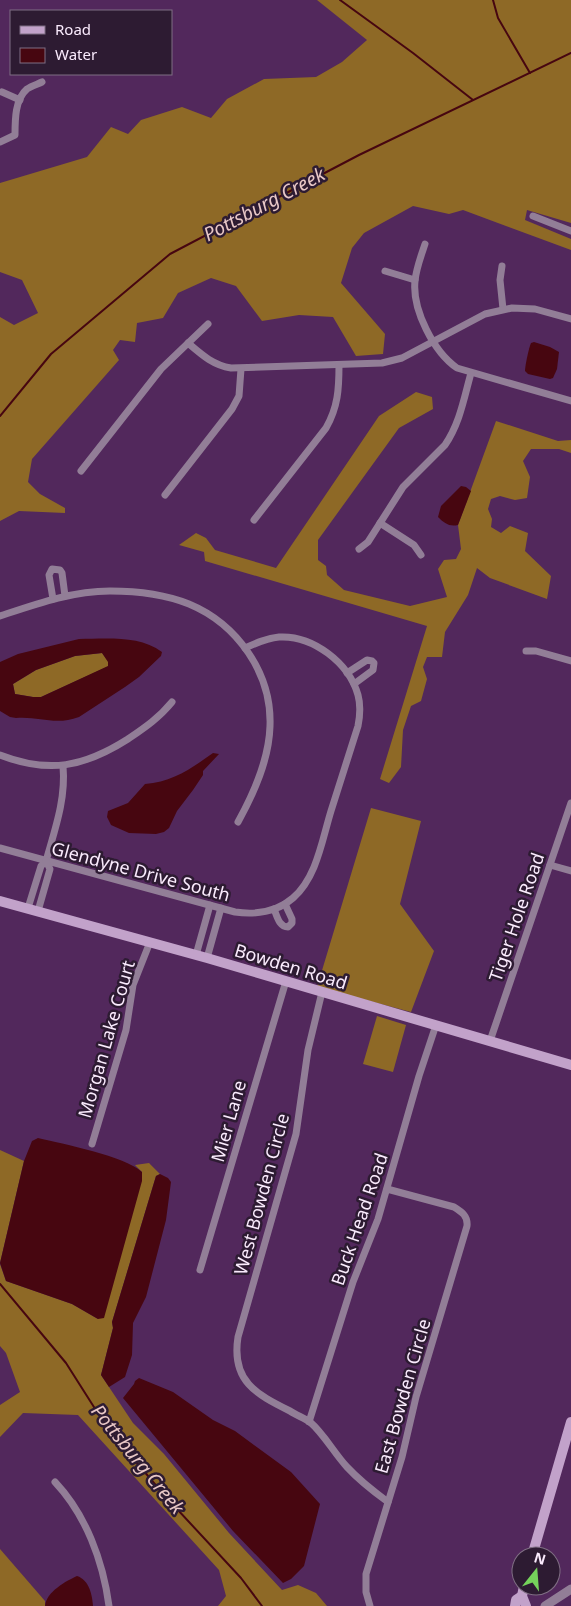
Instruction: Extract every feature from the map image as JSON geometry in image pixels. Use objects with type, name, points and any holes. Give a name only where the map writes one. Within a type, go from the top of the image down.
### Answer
[{"type":"main road","name":"Bowden Road","points":[[0,901],[196,954],[571,1065]]},
{"type":"main road","points":[[535,1546],[571,1422]]},
{"type":"street","points":[[0,142],[15,135],[15,116],[20,100],[27,89],[42,82]]},
{"type":"street","points":[[2,92],[20,100]]},
{"type":"street","points":[[533,216],[571,231]]},
{"type":"street","points":[[425,244],[415,280],[415,297],[419,313],[434,341],[449,363],[471,373],[571,401]]},
{"type":"street","points":[[502,266],[500,280],[503,309]]},
{"type":"street","points":[[386,271],[415,280]]},
{"type":"street","points":[[188,344],[206,359],[231,368],[372,364],[402,358],[479,316],[503,309],[535,309],[571,319]]},
{"type":"street","points":[[81,471],[161,369],[208,324]]},
{"type":"street","points":[[254,520],[326,428],[336,404],[339,390],[339,365]]},
{"type":"street","points":[[165,496],[232,409],[240,388],[241,369]]},
{"type":"street","points":[[359,549],[368,542],[403,487],[445,445],[458,422],[471,373]]},
{"type":"street","points":[[380,523],[414,545],[421,555]]},
{"type":"street","points":[[53,599],[49,574],[52,569],[60,570],[62,573],[65,596]]},
{"type":"street","points":[[0,616],[65,596],[109,591],[140,592],[173,599],[198,608],[220,622],[245,648],[254,661],[268,699],[270,724],[267,747],[260,772],[238,822]]},
{"type":"street","points":[[245,648],[280,637],[298,639],[325,651],[348,673],[354,684],[373,670],[374,664],[372,661],[367,660],[348,673]]},
{"type":"street","points":[[526,651],[536,651],[571,661]]},
{"type":"street","name":"Glendyne Drive South","points":[[0,848],[247,914],[274,909],[285,904],[302,889],[314,867],[358,726],[360,704],[354,684]]},
{"type":"street","points":[[0,755],[36,766],[64,766],[89,760],[111,749],[150,724],[172,702]]},
{"type":"street","points":[[33,910],[40,866],[46,861],[61,806],[64,766]]},
{"type":"street","name":"Tiger Hole Road","points":[[490,1041],[571,803]]},
{"type":"street","points":[[550,866],[571,871]]},
{"type":"street","points":[[274,909],[280,924],[288,927],[292,923],[292,919],[285,904]]},
{"type":"street","points":[[196,954],[210,905]]},
{"type":"street","points":[[206,958],[221,908]]},
{"type":"street","name":"Morgan Lake Court","points":[[92,1144],[126,1030],[133,986],[150,942]]},
{"type":"street","name":"Mier Lane","points":[[200,1270],[286,981]]},
{"type":"street","name":"West Bowden Circle","points":[[309,1422],[255,1392],[248,1385],[238,1365],[237,1345],[244,1312],[296,1134],[308,1050],[322,992]]},
{"type":"street","name":"Buck Head Road","points":[[309,1422],[353,1282],[378,1219],[419,1076],[436,1025]]},
{"type":"street","name":"East Bowden Circle","points":[[370,1606],[365,1585],[366,1574],[402,1457],[416,1397],[467,1226],[466,1216],[454,1207],[387,1189]]},
{"type":"street","points":[[309,1422],[351,1471],[388,1502]]},
{"type":"street","points":[[55,1482],[73,1504],[94,1546],[109,1606]]},
{"type":"street","points":[[545,1606],[571,1589]]},
{"type":"shaded area","points":[[317,0],[571,0],[571,223],[527,210],[525,220],[571,239],[571,250],[463,210],[449,214],[413,206],[364,233],[352,248],[341,283],[385,334],[383,354],[356,356],[333,317],[299,315],[262,321],[236,286],[211,278],[178,293],[163,318],[137,323],[135,342],[120,340],[113,350],[119,360],[32,459],[28,482],[40,494],[65,508],[65,513],[19,511],[0,521],[0,317],[14,325],[38,313],[22,280],[0,272],[0,183],[87,157],[111,127],[128,134],[141,120],[182,107],[211,118],[227,99],[264,79],[316,77],[342,62],[367,40]]},
{"type":"shaded area","points":[[416,392],[432,397],[433,409],[399,428],[318,540],[318,560],[326,566],[327,575],[344,590],[410,606],[447,597],[438,569],[444,560],[456,559],[461,549],[458,525],[496,421],[558,441],[571,440],[571,453],[559,449],[531,449],[523,461],[530,477],[527,498],[515,500],[500,496],[491,499],[488,509],[492,519],[491,527],[501,533],[510,526],[528,533],[525,551],[551,576],[547,599],[490,578],[477,568],[468,595],[445,632],[442,657],[427,657],[423,667],[427,679],[421,701],[411,706],[403,730],[401,767],[389,783],[380,779],[427,626],[205,561],[204,552],[179,545],[196,533],[206,538],[215,550],[276,568],[379,416]]},
{"type":"shaded area","points":[[102,653],[109,662],[109,666],[41,697],[15,694],[13,684],[36,670],[75,656]]},
{"type":"shaded area","points":[[371,808],[421,821],[400,904],[434,951],[411,1012],[317,987]]},
{"type":"shaded area","points":[[377,1016],[406,1025],[393,1072],[363,1064]]},
{"type":"shaded area","points":[[0,1150],[24,1161],[0,1263]]},
{"type":"shaded area","points":[[149,1163],[160,1174],[156,1176],[112,1322],[113,1328],[101,1375],[133,1423],[164,1454],[229,1533],[282,1590],[298,1585],[316,1593],[327,1606],[218,1606],[226,1596],[219,1570],[78,1415],[23,1413],[0,1437],[0,1405],[20,1392],[6,1353],[0,1346],[0,1264],[6,1281],[72,1304],[98,1319],[142,1172],[135,1165]]},
{"type":"shaded area","points":[[0,1549],[45,1601],[45,1606],[0,1606]]},
{"type":"water","points":[[534,342],[559,352],[557,369],[553,378],[528,374],[525,371],[530,345]]},
{"type":"water","points":[[461,486],[471,491],[458,525],[449,525],[438,517],[441,506]]},
{"type":"water","points":[[79,639],[133,640],[162,652],[161,656],[139,677],[125,687],[79,717],[62,721],[16,718],[0,711],[0,662],[18,654]],"holes":[[[102,653],[108,662],[108,666],[41,697],[15,694],[13,684],[36,670],[75,656]]]},
{"type":"water","points":[[213,753],[219,754],[203,771],[203,775],[177,811],[169,828],[164,832],[156,834],[129,833],[111,825],[107,817],[108,811],[128,803],[145,784],[173,777],[190,769]]},
{"type":"water","points":[[38,1138],[108,1156],[134,1166],[142,1172],[142,1181],[104,1318],[98,1319],[72,1304],[6,1281],[0,1263],[24,1161],[32,1141]]},
{"type":"water","points":[[160,1174],[171,1182],[166,1220],[146,1297],[133,1323],[132,1355],[125,1377],[109,1387],[101,1375],[113,1328],[112,1322],[156,1176]]},
{"type":"water","points":[[139,1378],[173,1392],[213,1420],[235,1431],[291,1472],[320,1504],[304,1566],[291,1579],[283,1583],[233,1531],[123,1398]]},
{"type":"water","points":[[77,1576],[87,1584],[91,1592],[93,1606],[45,1606],[46,1601],[53,1592],[62,1584]]},
{"type":"waterway","points":[[340,0],[413,53],[473,100]]},
{"type":"waterway","points":[[493,0],[498,18],[530,73]]},
{"type":"waterway","name":"Pottsburg Creek","points":[[0,416],[51,354],[170,254],[359,155],[571,53]]},
{"type":"waterway","name":"Pottsburg Creek","points":[[0,1284],[66,1363],[106,1426],[164,1495],[241,1578],[262,1606]]}]
